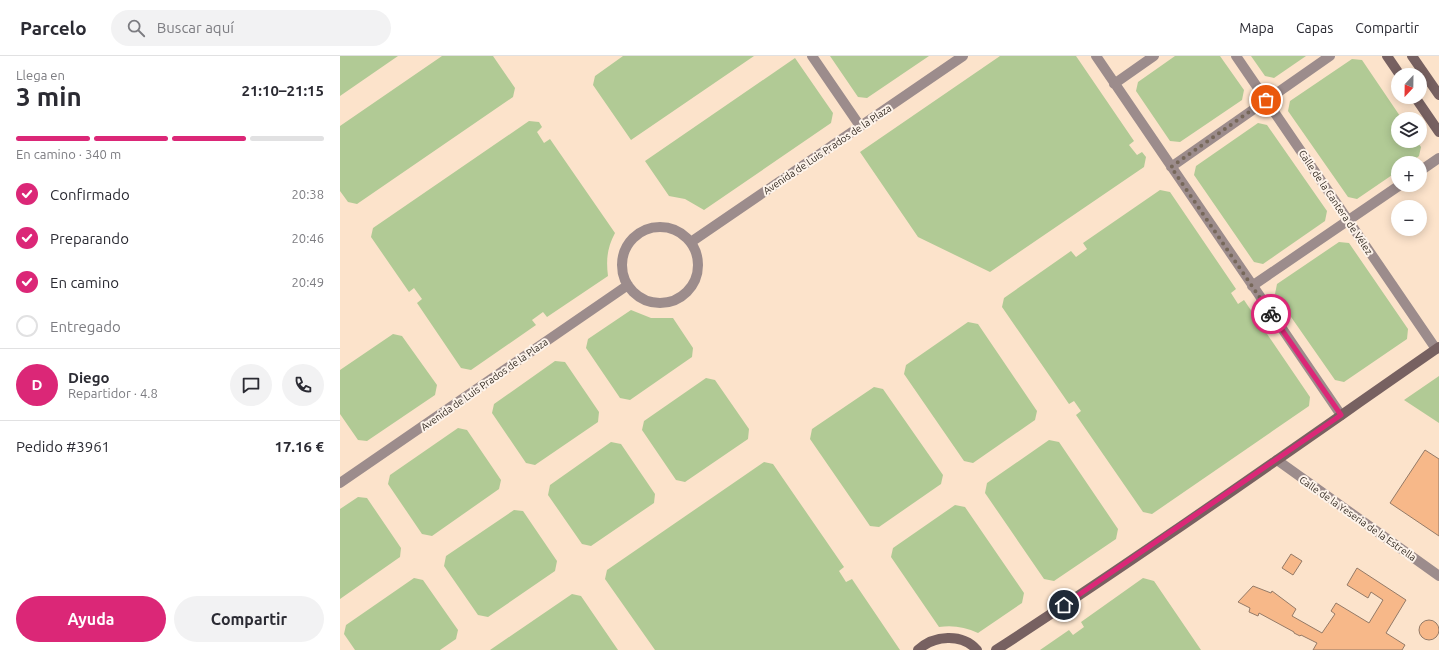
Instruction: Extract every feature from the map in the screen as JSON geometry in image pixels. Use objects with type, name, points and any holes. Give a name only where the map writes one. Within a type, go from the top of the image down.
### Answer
[{"type":"street","points":[[812,56],[860,126]]},
{"type":"street","name":"Avenida de Luis Prados de la Plaza","points":[[691,242],[963,56]]},
{"type":"street","points":[[1096,56],[1341,415]]},
{"type":"street","points":[[1114,84],[1154,56]]},
{"type":"street","name":"Calle de la Cantera de Vélez","points":[[1236,56],[1437,348]]},
{"type":"street","points":[[1171,167],[1330,56]]},
{"type":"street","points":[[1387,56],[1395,68]]},
{"type":"street","points":[[1412,56],[1439,95]]},
{"type":"street","points":[[1420,104],[1439,132]]},
{"type":"street","points":[[1427,166],[1439,158]]},
{"type":"street","points":[[1252,286],[1391,191]]},
{"type":"street","points":[[653,228],[669,228],[683,235],[691,242],[696,252],[698,269],[693,285],[685,294],[674,301],[661,303],[648,301],[637,295],[628,286],[623,274],[622,261],[626,249],[633,239],[643,231],[653,228]]},
{"type":"street","name":"Avenida de Luis Prados de la Plaza","points":[[340,483],[628,286]]},
{"type":"street","points":[[996,650],[1052,614],[1277,460],[1437,348]]},
{"type":"street","name":"Calle de la Yeseria de la Estrella","points":[[1277,460],[1439,576]]},
{"type":"street","points":[[918,650],[934,639],[948,638],[962,640],[977,650]]},
{"type":"green space","points":[[340,56],[398,56],[340,96]]},
{"type":"green space","points":[[442,56],[493,56],[515,88],[513,97],[357,204],[348,202],[340,191],[340,126]]},
{"type":"green space","points":[[623,56],[754,56],[631,140],[593,85],[595,76]]},
{"type":"green space","points":[[830,56],[929,56],[867,98],[858,97]]},
{"type":"green space","points":[[1000,56],[1076,56],[1134,141],[1129,145],[1137,155],[1142,152],[1146,157],[1144,167],[990,272],[918,237],[860,152]]},
{"type":"green space","points":[[1175,56],[1220,56],[1244,90],[1242,100],[1180,142],[1170,141],[1136,91],[1138,82]]},
{"type":"green space","points":[[1251,56],[1306,56],[1274,78],[1265,76]]},
{"type":"green space","points":[[795,58],[833,113],[831,123],[704,210],[685,199],[669,196],[645,161]]},
{"type":"green space","points":[[1352,59],[1362,60],[1397,112],[1391,112],[1391,148],[1421,148],[1419,156],[1391,156],[1391,176],[1357,199],[1348,197],[1288,111],[1290,101]]},
{"type":"green space","points":[[529,121],[539,122],[542,127],[537,132],[544,143],[550,139],[615,233],[610,244],[608,254],[608,276],[547,317],[543,312],[532,320],[536,325],[471,370],[461,368],[417,303],[422,299],[414,288],[409,292],[371,237],[373,228]]},
{"type":"green space","points":[[1258,123],[1267,125],[1327,211],[1325,221],[1263,264],[1254,262],[1194,175],[1196,166]]},
{"type":"green space","points":[[1160,190],[1170,192],[1236,289],[1231,293],[1238,304],[1244,300],[1310,397],[1309,406],[1152,514],[1143,512],[1076,415],[1081,411],[1074,401],[1069,404],[1002,307],[1004,298],[1071,251],[1076,257],[1087,249],[1083,243]]},
{"type":"green space","points":[[1339,242],[1349,243],[1408,329],[1407,339],[1344,382],[1335,380],[1275,294],[1277,284]]},
{"type":"green space","points":[[631,310],[651,318],[673,318],[693,348],[692,357],[630,400],[620,398],[586,348],[588,339]]},
{"type":"green space","points":[[968,322],[978,324],[1037,411],[1035,420],[973,463],[964,461],[904,374],[906,365]]},
{"type":"green space","points":[[393,334],[402,336],[437,385],[435,395],[367,441],[358,440],[340,414],[340,370]]},
{"type":"green space","points":[[555,361],[565,362],[599,412],[598,422],[535,465],[526,463],[492,413],[494,404]]},
{"type":"green space","points":[[1439,376],[1439,423],[1404,400]]},
{"type":"green space","points":[[706,378],[715,380],[749,429],[748,439],[685,482],[676,480],[642,430],[644,421]]},
{"type":"green space","points":[[874,387],[883,389],[943,475],[941,484],[879,527],[870,526],[810,439],[812,429]]},
{"type":"green space","points":[[458,428],[467,430],[501,480],[499,489],[432,536],[422,534],[388,484],[390,475]]},
{"type":"green space","points":[[1049,440],[1059,442],[1118,529],[1116,539],[1054,581],[1044,579],[985,493],[987,483]]},
{"type":"green space","points":[[611,442],[621,444],[655,494],[654,503],[591,546],[582,544],[548,495],[550,485]]},
{"type":"green space","points":[[764,462],[773,464],[844,567],[839,571],[846,582],[852,579],[900,650],[655,650],[605,579],[607,570]]},
{"type":"green space","points":[[358,497],[367,498],[401,548],[400,557],[340,599],[340,509]]},
{"type":"green space","points":[[955,505],[965,507],[1024,593],[1022,603],[978,633],[959,627],[939,627],[891,557],[893,548]]},
{"type":"green space","points":[[514,510],[523,511],[557,561],[555,571],[488,617],[478,615],[444,566],[446,556]]},
{"type":"green space","points":[[414,578],[423,580],[458,630],[456,639],[440,650],[355,650],[344,634],[346,625]]},
{"type":"green space","points":[[1143,578],[1154,581],[1201,650],[1040,650],[1069,630],[1073,635],[1084,627],[1081,622]]},
{"type":"green space","points":[[572,594],[581,596],[618,650],[490,650]]},
{"type":"building","points":[[1425,450],[1439,459],[1439,536],[1390,503]]},
{"type":"building","points":[[1291,554],[1302,561],[1293,575],[1282,568]]},
{"type":"building","points":[[1357,568],[1406,600],[1386,633],[1405,645],[1402,650],[1313,650],[1317,643],[1294,633],[1259,613],[1258,616],[1249,612],[1250,608],[1238,602],[1253,586],[1271,593],[1272,591],[1296,609],[1292,616],[1322,633],[1335,614],[1331,611],[1336,603],[1369,623],[1383,600],[1371,592],[1368,598],[1347,585]]},
{"type":"building","points":[[1429,620],[1436,623],[1439,630],[1436,637],[1429,640],[1422,637],[1419,630],[1422,623]]},
{"type":"way so far","points":[[1266,100],[1171,167],[1271,314]]},
{"type":"route","points":[[1064,605],[1341,415],[1271,314]]}]
